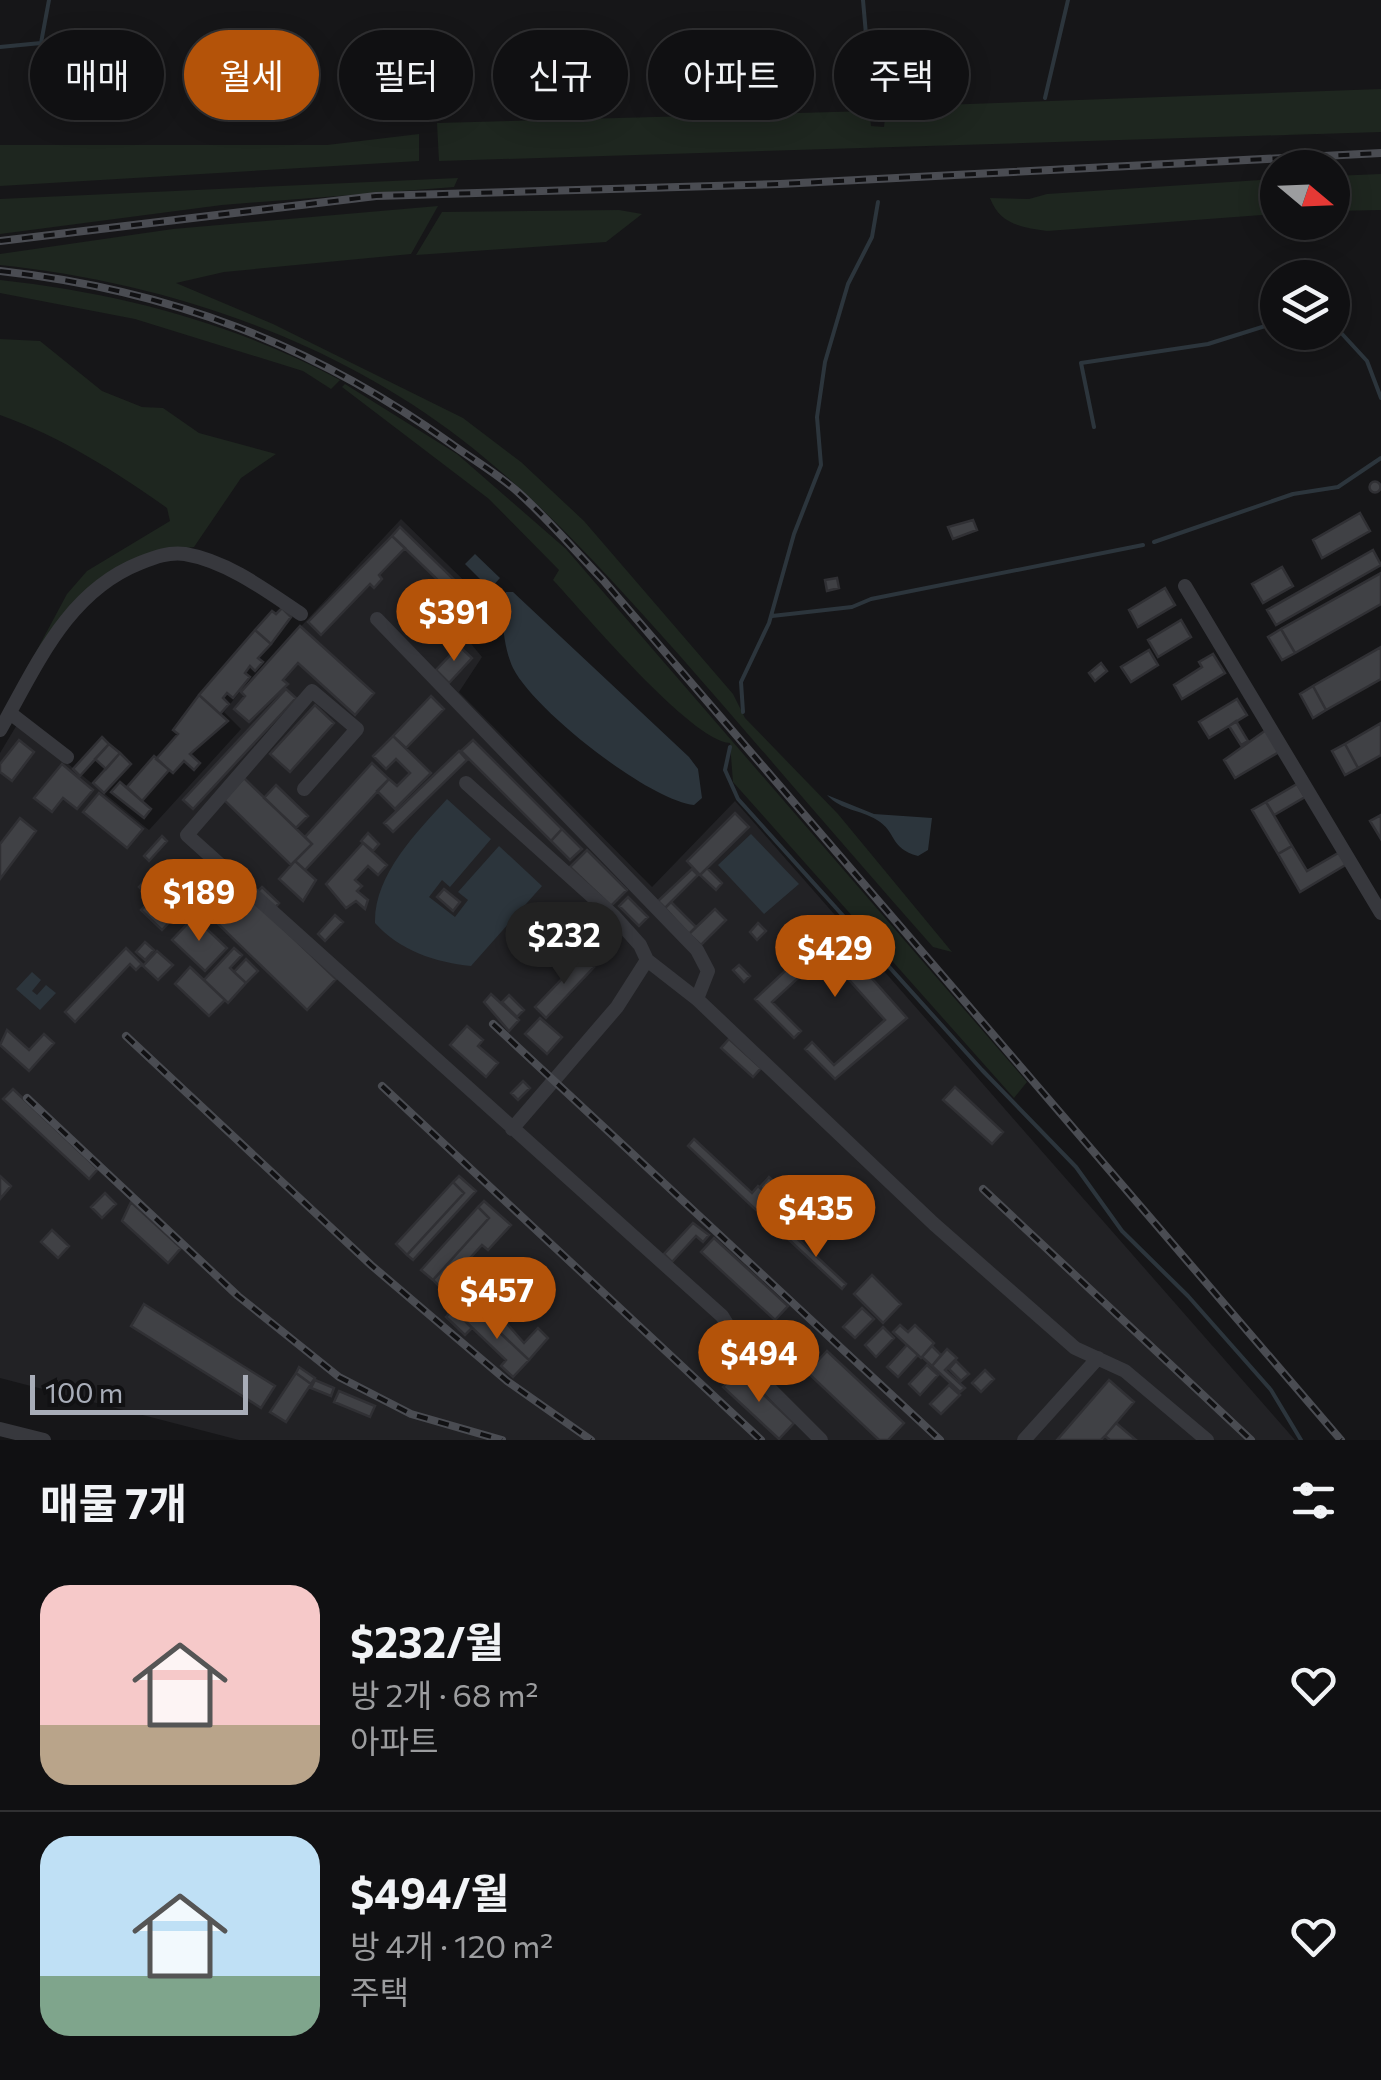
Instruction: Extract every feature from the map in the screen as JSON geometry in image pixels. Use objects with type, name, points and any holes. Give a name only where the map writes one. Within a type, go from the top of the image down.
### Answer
[{"type":"street","points":[[0,730],[48,645],[82,597],[118,572],[164,554],[186,554],[237,574],[301,614]]},
{"type":"street","points":[[1185,586],[1381,913]]},
{"type":"street","points":[[378,619],[697,950],[708,970],[697,999]]},
{"type":"street","points":[[304,788],[357,728],[312,691],[187,835],[722,1316],[762,1381],[821,1440]]},
{"type":"street","points":[[10,713],[67,757]]},
{"type":"street","points":[[466,783],[614,916],[640,945],[646,960],[697,999],[934,1224],[1075,1348],[1125,1371],[1207,1440]]},
{"type":"street","points":[[512,1129],[617,1007],[646,960]]},
{"type":"street","points":[[1024,1440],[1098,1358]]},
{"type":"street","points":[[0,1429],[44,1440]]},
{"type":"shaded area","points":[[1381,89],[1381,132],[439,161],[437,123],[648,117],[814,120],[814,113],[834,112],[834,120],[870,120],[871,126],[884,127],[885,120],[969,120],[969,104]]},
{"type":"shaded area","points":[[419,134],[419,161],[0,186],[0,145],[327,145]]},
{"type":"shaded area","points":[[1381,174],[1381,210],[1350,211],[1350,175]]},
{"type":"shaded area","points":[[458,178],[454,187],[222,205],[0,234],[0,199]]},
{"type":"shaded area","points":[[1260,180],[1260,215],[1047,231],[1006,219],[990,198],[1029,199],[1047,194]]},
{"type":"shaded area","points":[[438,206],[411,254],[224,272],[176,283],[273,324],[463,418],[521,462],[584,521],[733,694],[745,718],[838,814],[952,952],[933,947],[680,656],[575,542],[461,439],[357,372],[242,320],[122,285],[0,265],[0,254],[173,229]]},
{"type":"shaded area","points":[[619,210],[642,214],[606,242],[416,255],[442,212]]},
{"type":"shaded area","points":[[0,280],[89,293],[175,314],[259,342],[340,380],[331,389],[303,371],[135,319],[0,293]]},
{"type":"shaded area","points":[[0,339],[40,341],[102,391],[142,407],[163,408],[199,433],[276,454],[241,478],[194,547],[153,555],[121,567],[73,603],[0,719],[67,594],[87,571],[170,521],[167,508],[107,468],[66,444],[0,415]]},
{"type":"shaded area","points":[[345,384],[457,454],[566,549],[1027,1082],[1014,1098],[733,782],[730,743],[712,737],[690,721],[638,673],[553,580],[559,570],[489,499],[342,387]]},
{"type":"shaded area","points":[[401,519],[492,608],[463,634],[482,657],[459,692],[652,887],[735,801],[1295,1440],[239,1440],[0,1378],[0,753],[18,723],[149,830],[241,729],[224,712],[238,694]]},
{"type":"shaded area","points":[[475,554],[500,578],[490,589],[465,564]]},
{"type":"shaded area","points":[[506,592],[513,592],[689,757],[698,769],[702,798],[694,805],[649,787],[594,750],[544,706],[525,686],[510,660],[503,620]]},
{"type":"shaded area","points":[[827,795],[874,814],[932,818],[928,850],[918,856],[909,853],[877,820]]},
{"type":"shaded area","points":[[447,799],[491,839],[450,887],[442,880],[429,897],[455,917],[468,900],[458,892],[499,846],[542,886],[471,966],[419,954],[395,941],[375,923],[381,888],[389,872]]},
{"type":"shaded area","points":[[751,834],[799,884],[764,914],[718,865]]},
{"type":"shaded area","points":[[32,972],[41,980],[32,991],[37,995],[46,985],[56,993],[40,1010],[16,989]]},
{"type":"building","points":[[1375,481],[1381,487],[1375,493],[1369,487]]},
{"type":"building","points":[[1360,513],[1370,531],[1322,558],[1313,540]]},
{"type":"building","points":[[973,520],[977,530],[953,539],[948,527]]},
{"type":"building","points":[[400,527],[480,605],[472,613],[392,536]]},
{"type":"building","points":[[392,536],[405,548],[379,575],[382,579],[374,588],[370,584],[321,635],[308,622]]},
{"type":"building","points":[[1373,550],[1381,565],[1276,625],[1267,610]]},
{"type":"building","points":[[1282,567],[1293,586],[1263,603],[1252,584]]},
{"type":"building","points":[[1381,573],[1381,604],[1295,653],[1281,629]]},
{"type":"building","points":[[837,578],[839,588],[827,591],[825,580]]},
{"type":"building","points":[[1165,588],[1175,605],[1138,627],[1129,610]]},
{"type":"building","points":[[282,608],[291,617],[271,644],[255,630],[272,611],[276,614]]},
{"type":"building","points":[[1181,620],[1191,637],[1158,657],[1148,640]]},
{"type":"building","points":[[300,626],[374,693],[355,715],[298,663],[283,680],[288,684],[249,722],[234,709],[245,696],[241,692]]},
{"type":"building","points":[[1281,629],[1295,653],[1282,660],[1268,637]]},
{"type":"building","points":[[255,630],[271,644],[258,658],[263,662],[255,671],[250,666],[245,673],[250,677],[233,698],[227,693],[223,698],[229,704],[220,714],[199,695]]},
{"type":"building","points":[[459,646],[472,658],[449,683],[436,670]]},
{"type":"building","points":[[1381,647],[1381,679],[1326,710],[1313,686]]},
{"type":"building","points":[[1149,650],[1158,665],[1131,682],[1121,667]]},
{"type":"building","points":[[1213,654],[1225,673],[1182,699],[1174,685],[1202,667],[1199,662]]},
{"type":"building","points":[[1101,663],[1107,671],[1095,681],[1089,673]]},
{"type":"building","points":[[1313,686],[1326,710],[1313,718],[1300,694]]},
{"type":"building","points":[[286,689],[296,698],[193,809],[183,800]]},
{"type":"building","points":[[199,695],[228,721],[190,754],[200,763],[194,770],[184,761],[173,773],[156,759],[178,734],[173,730]]},
{"type":"building","points":[[431,696],[444,709],[406,748],[393,736]]},
{"type":"building","points":[[1237,699],[1247,715],[1209,738],[1199,722]]},
{"type":"building","points":[[315,705],[334,723],[290,772],[270,754]]},
{"type":"building","points":[[1236,721],[1248,741],[1241,745],[1229,726]]},
{"type":"building","points":[[1381,723],[1381,755],[1358,768],[1345,744]]},
{"type":"building","points":[[1266,730],[1279,752],[1235,778],[1224,760]]},
{"type":"building","points":[[393,736],[431,773],[395,809],[377,791],[389,779],[397,786],[410,773],[396,759],[386,769],[373,756]]},
{"type":"building","points":[[102,737],[109,744],[80,776],[73,769]]},
{"type":"building","points":[[19,740],[34,752],[12,781],[0,772],[0,764]]},
{"type":"building","points":[[473,740],[562,829],[551,841],[461,751]]},
{"type":"building","points":[[109,744],[120,753],[106,769],[95,759]]},
{"type":"building","points":[[1345,744],[1358,768],[1345,775],[1332,751]]},
{"type":"building","points":[[459,751],[467,760],[393,832],[384,823]]},
{"type":"building","points":[[120,753],[131,764],[104,793],[93,783]]},
{"type":"building","points":[[154,756],[169,770],[142,801],[127,787]]},
{"type":"building","points":[[372,763],[389,779],[305,870],[295,861],[312,844],[305,837]]},
{"type":"building","points":[[62,764],[93,790],[77,809],[63,798],[52,812],[34,798]]},
{"type":"building","points":[[244,778],[312,844],[291,865],[224,800]]},
{"type":"building","points":[[120,782],[151,809],[144,818],[111,792]]},
{"type":"building","points":[[1297,784],[1305,797],[1274,815],[1266,802]]},
{"type":"building","points":[[276,785],[308,816],[296,828],[264,798]]},
{"type":"building","points":[[99,793],[143,829],[127,848],[83,812]]},
{"type":"building","points":[[1266,802],[1292,846],[1278,854],[1252,810]]},
{"type":"building","points":[[735,813],[749,827],[700,875],[687,861]]},
{"type":"building","points":[[1381,815],[1381,839],[1370,821]]},
{"type":"building","points":[[20,818],[36,831],[0,879],[0,844]]},
{"type":"building","points":[[562,829],[582,849],[570,860],[551,841]]},
{"type":"building","points":[[368,833],[379,844],[373,851],[361,841]]},
{"type":"building","points":[[162,836],[167,841],[149,861],[144,856]]},
{"type":"building","points":[[363,843],[387,865],[378,875],[368,866],[355,880],[362,886],[357,891],[368,900],[365,909],[356,901],[346,908],[326,884]]},
{"type":"building","points":[[1292,846],[1307,871],[1340,852],[1347,864],[1300,892],[1278,854]]},
{"type":"building","points":[[587,850],[627,890],[611,906],[570,867]]},
{"type":"building","points":[[295,861],[316,880],[303,901],[279,879]]},
{"type":"building","points":[[161,863],[173,874],[150,898],[139,887]]},
{"type":"building","points":[[707,868],[722,883],[716,890],[700,875]]},
{"type":"building","points":[[692,869],[698,875],[665,908],[658,901]]},
{"type":"building","points":[[262,887],[279,903],[272,911],[254,895]]},
{"type":"building","points":[[241,888],[336,979],[307,1010],[213,919]]},
{"type":"building","points":[[444,889],[460,902],[453,911],[437,897]]},
{"type":"building","points":[[172,893],[185,905],[162,930],[141,910],[149,902],[157,909]]},
{"type":"building","points":[[628,897],[648,917],[639,926],[619,906]]},
{"type":"building","points":[[671,902],[696,927],[689,934],[665,908]]},
{"type":"building","points":[[715,909],[726,920],[701,945],[689,934]]},
{"type":"building","points":[[335,915],[343,922],[325,941],[318,934]]},
{"type":"building","points":[[194,917],[227,948],[205,971],[172,940]]},
{"type":"building","points":[[591,921],[599,929],[565,969],[555,959]]},
{"type":"building","points":[[758,923],[766,931],[757,940],[750,932]]},
{"type":"building","points":[[829,930],[907,1018],[835,1079],[805,1049],[812,1042],[834,1065],[885,1020],[825,953],[772,1002],[801,1031],[794,1038],[755,999]]},
{"type":"building","points":[[145,942],[154,950],[145,960],[136,952]]},
{"type":"building","points":[[126,948],[142,964],[136,970],[130,964],[75,1022],[65,1012]]},
{"type":"building","points":[[234,948],[242,955],[230,968],[246,983],[228,1003],[204,980]]},
{"type":"building","points":[[157,951],[173,965],[158,980],[143,966]]},
{"type":"building","points":[[583,957],[594,967],[546,1018],[535,1007]]},
{"type":"building","points":[[246,959],[258,971],[246,983],[234,972]]},
{"type":"building","points":[[739,965],[750,976],[744,982],[733,970]]},
{"type":"building","points":[[190,967],[225,1000],[209,1016],[175,984]]},
{"type":"building","points":[[491,994],[519,1020],[509,1031],[484,1002]]},
{"type":"building","points":[[509,995],[524,1010],[517,1017],[502,1002]]},
{"type":"building","points":[[540,1018],[562,1037],[547,1054],[525,1034]]},
{"type":"building","points":[[467,1026],[483,1040],[478,1046],[498,1063],[486,1077],[450,1045]]},
{"type":"building","points":[[7,1030],[29,1050],[44,1034],[54,1043],[29,1071],[0,1045]]},
{"type":"building","points":[[729,1039],[761,1068],[753,1077],[721,1048]]},
{"type":"building","points":[[523,1081],[530,1088],[518,1100],[511,1093]]},
{"type":"building","points":[[955,1087],[1003,1132],[992,1144],[943,1100]]},
{"type":"building","points":[[13,1089],[98,1169],[89,1179],[3,1099]]},
{"type":"building","points":[[694,1139],[752,1193],[758,1186],[769,1196],[756,1210],[688,1146]]},
{"type":"building","points":[[0,1176],[11,1186],[0,1199]]},
{"type":"building","points":[[459,1176],[476,1191],[413,1260],[407,1255],[464,1193],[453,1182]]},
{"type":"building","points":[[769,1177],[778,1186],[769,1196],[760,1187]]},
{"type":"building","points":[[453,1182],[464,1193],[407,1255],[396,1244]]},
{"type":"building","points":[[105,1193],[116,1204],[102,1218],[91,1207]]},
{"type":"building","points":[[484,1201],[511,1225],[488,1250],[482,1245],[442,1289],[433,1280],[489,1218],[478,1207]]},
{"type":"building","points":[[131,1202],[181,1248],[168,1263],[122,1221]]},
{"type":"building","points":[[768,1202],[777,1209],[784,1202],[802,1219],[785,1236],[759,1213]]},
{"type":"building","points":[[478,1207],[489,1218],[433,1280],[421,1270]]},
{"type":"building","points":[[693,1223],[709,1235],[703,1242],[696,1236],[672,1262],[664,1254]]},
{"type":"building","points":[[52,1230],[69,1246],[58,1258],[41,1242]]},
{"type":"building","points":[[789,1231],[846,1284],[842,1289],[785,1236]]},
{"type":"building","points":[[714,1238],[788,1306],[775,1320],[701,1252]]},
{"type":"building","points":[[872,1275],[901,1304],[883,1323],[854,1294]]},
{"type":"building","points":[[459,1293],[474,1308],[463,1319],[448,1305]]},
{"type":"building","points":[[144,1304],[275,1386],[261,1408],[131,1326]]},
{"type":"building","points":[[474,1308],[529,1360],[513,1377],[501,1366],[506,1360],[463,1319]]},
{"type":"building","points":[[493,1308],[524,1343],[538,1328],[548,1338],[529,1360],[484,1318]]},
{"type":"building","points":[[862,1308],[874,1319],[855,1338],[843,1327]]},
{"type":"building","points":[[453,1309],[472,1328],[465,1335],[446,1317]]},
{"type":"building","points":[[900,1325],[908,1332],[915,1325],[934,1343],[921,1358],[893,1332]]},
{"type":"building","points":[[883,1327],[894,1338],[876,1357],[865,1345]]},
{"type":"building","points":[[907,1345],[918,1355],[898,1377],[887,1367]]},
{"type":"building","points":[[932,1346],[941,1355],[932,1366],[922,1357]]},
{"type":"building","points":[[947,1349],[957,1358],[945,1370],[965,1388],[960,1392],[932,1366]]},
{"type":"building","points":[[827,1351],[904,1423],[888,1440],[879,1440],[807,1372]]},
{"type":"building","points":[[956,1361],[969,1374],[961,1381],[949,1369]]},
{"type":"building","points":[[927,1365],[938,1375],[920,1395],[909,1384]]},
{"type":"building","points":[[299,1367],[315,1378],[311,1384],[296,1373]]},
{"type":"building","points":[[985,1370],[994,1379],[981,1392],[972,1383]]},
{"type":"building","points":[[738,1371],[794,1423],[779,1439],[723,1387]]},
{"type":"building","points":[[296,1373],[311,1384],[286,1422],[270,1412]]},
{"type":"building","points":[[315,1380],[334,1388],[331,1396],[311,1388]]},
{"type":"building","points":[[1109,1380],[1134,1402],[1105,1436],[1101,1440],[1057,1440]]},
{"type":"building","points":[[949,1385],[960,1395],[941,1414],[930,1404]]},
{"type":"building","points":[[339,1391],[375,1406],[370,1417],[334,1402]]},
{"type":"building","points":[[1116,1423],[1136,1440],[1110,1440],[1105,1436]]},
{"type":"waterway","points":[[0,47],[41,43],[49,0]]},
{"type":"waterway","points":[[863,0],[866,30]]},
{"type":"waterway","points":[[1045,98],[1068,0]]},
{"type":"waterway","points":[[743,712],[741,682],[769,623],[794,534],[821,465],[817,417],[825,362],[848,284],[872,237],[878,202]]},
{"type":"waterway","points":[[1094,427],[1081,363],[1208,344],[1260,328]]},
{"type":"waterway","points":[[1350,343],[1367,361],[1381,398]]},
{"type":"waterway","points":[[1154,542],[1293,494],[1338,487],[1381,458]]},
{"type":"waterway","points":[[772,616],[852,607],[871,599],[1143,545]]},
{"type":"waterway","points":[[730,747],[725,770],[738,799],[982,1070],[1076,1167],[1122,1231],[1188,1296],[1271,1390],[1301,1440]]},
{"type":"railway","points":[[0,241],[376,196],[780,184],[1381,153]]},
{"type":"railway","points":[[0,271],[122,292],[237,327],[292,350],[398,408],[518,492],[603,580],[1341,1440]]},
{"type":"railway","points":[[493,1024],[940,1440]]},
{"type":"railway","points":[[126,1036],[371,1265],[507,1381],[591,1440]]},
{"type":"railway","points":[[382,1086],[761,1440]]},
{"type":"railway","points":[[27,1098],[238,1296],[339,1377],[411,1414],[502,1440]]},
{"type":"railway","points":[[983,1189],[1251,1440]]}]
